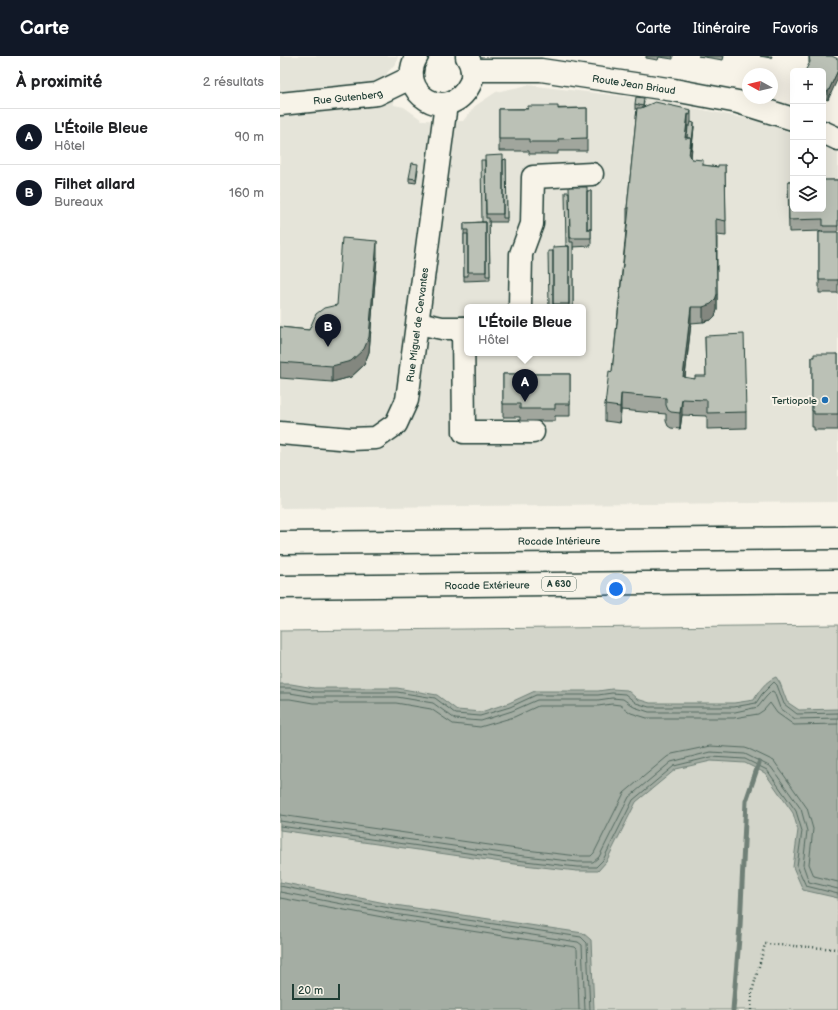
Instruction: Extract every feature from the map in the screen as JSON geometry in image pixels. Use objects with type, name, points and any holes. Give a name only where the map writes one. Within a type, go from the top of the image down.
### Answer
[{"type":"main road","points":[[417,56],[414,62],[412,77],[415,88],[429,101],[446,104],[456,101],[465,93],[472,80],[469,63]]},
{"type":"main road","name":"Route Jean Briaud","points":[[469,63],[542,70],[674,90],[738,102],[790,118]]},
{"type":"main road","name":"Rue Gutenberg","points":[[280,104],[377,94],[412,77]]},
{"type":"main road","name":"Rue Miguel de Cervantes","points":[[280,433],[351,439],[376,438],[396,424],[407,400],[446,104]]},
{"type":"main road","points":[[826,133],[838,139]]},
{"type":"main road","points":[[520,304],[521,254],[532,224],[533,177],[592,174]]},
{"type":"main road","points":[[418,323],[442,328],[464,328]]},
{"type":"main road","points":[[465,356],[464,432],[533,432]]},
{"type":"main road","name":"Rocade Intérieure","points":[[280,543],[838,538]]},
{"type":"main road","name":"Rocade Extérieure","points":[[280,586],[838,581]]},
{"type":"path","points":[[751,1010],[752,992],[765,944],[838,949]]},
{"type":"shaded area","points":[[280,56],[398,56],[396,63],[387,73],[394,105],[404,107],[422,120],[463,121],[475,106],[496,92],[528,85],[655,100],[768,123],[790,133],[790,212],[826,212],[826,148],[838,153],[838,502],[280,508]]},
{"type":"shaded area","points":[[838,625],[838,1010],[280,1010],[280,631]]},
{"type":"water","points":[[776,677],[780,683],[787,702],[799,710],[838,709],[838,898],[803,890],[793,867],[798,830],[793,813],[765,773],[745,763],[711,761],[676,769],[636,802],[606,862],[598,871],[577,871],[515,864],[280,830],[280,684],[291,684],[314,688],[397,688],[437,695],[457,710],[481,712],[509,703],[535,691],[598,691],[612,689],[627,690],[637,699],[650,703],[734,703],[754,700],[763,686]]},
{"type":"water","points":[[280,882],[395,905],[583,933],[591,940],[594,1009],[280,1010]]},
{"type":"building","points":[[809,56],[832,56],[838,59],[838,70],[828,92],[826,91],[826,68],[807,68],[810,62]]},
{"type":"building","points":[[636,97],[644,98],[643,106],[635,104]]},
{"type":"building","points":[[655,102],[691,110],[690,115],[688,114],[685,138],[691,138],[689,156],[692,159],[703,160],[703,165],[718,167],[718,165],[725,165],[726,221],[716,219],[717,294],[715,300],[711,304],[703,307],[691,307],[683,377],[695,379],[695,376],[706,376],[705,336],[744,334],[746,412],[707,413],[707,400],[682,399],[680,413],[671,412],[668,410],[666,405],[666,398],[621,394],[620,407],[605,405],[609,371],[612,372],[629,208],[627,208],[637,108],[641,108]]},
{"type":"building","points":[[528,106],[558,106],[558,109],[587,108],[587,138],[558,139],[558,142],[529,142],[529,139],[499,139],[499,109],[528,109]]},
{"type":"building","points":[[691,122],[694,123],[691,150],[691,138],[687,138],[688,126],[690,126]]},
{"type":"building","points":[[503,155],[503,214],[486,214],[485,156]]},
{"type":"building","points":[[506,159],[507,218],[503,218],[503,160]]},
{"type":"building","points":[[481,160],[485,160],[486,218],[489,218],[490,276],[486,276],[486,222],[482,222]]},
{"type":"building","points":[[412,163],[418,164],[416,179],[409,178]]},
{"type":"building","points":[[826,180],[838,180],[838,226],[823,226],[823,219],[789,220],[788,181],[790,181],[790,212],[826,212]]},
{"type":"building","points":[[569,187],[587,187],[587,229],[591,229],[591,238],[570,238]]},
{"type":"building","points":[[587,191],[591,191],[591,229],[587,229]]},
{"type":"building","points":[[565,192],[569,192],[570,242],[573,242],[573,304],[569,304],[569,246],[566,246]]},
{"type":"building","points":[[486,222],[486,272],[468,272],[468,230],[464,230],[464,223]]},
{"type":"building","points":[[819,232],[838,232],[838,280],[819,280]]},
{"type":"building","points":[[464,234],[468,234],[468,276],[464,276]]},
{"type":"building","points":[[342,238],[377,241],[369,337],[364,349],[351,361],[332,366],[280,362],[280,327],[309,330],[316,314],[324,308],[337,305]]},
{"type":"building","points":[[569,246],[569,304],[553,304],[553,247]]},
{"type":"building","points":[[548,251],[553,251],[553,304],[549,304]]},
{"type":"building","name":"Tertiopole","points":[[814,354],[838,354],[838,414],[814,414],[814,411],[812,411],[812,357],[814,357]]},
{"type":"building","points":[[503,374],[570,374],[570,404],[555,404],[555,409],[520,409],[520,404],[503,404]]},
{"type":"waterway","points":[[733,1010],[740,926],[746,801],[759,763]]},
{"type":"place","name":"Filhet allard","points":[[328,347]]},
{"type":"place","name":"Tertiopole","points":[[825,400]]},
{"type":"place","name":"L'Étoile Bleue","points":[[525,402]]}]
